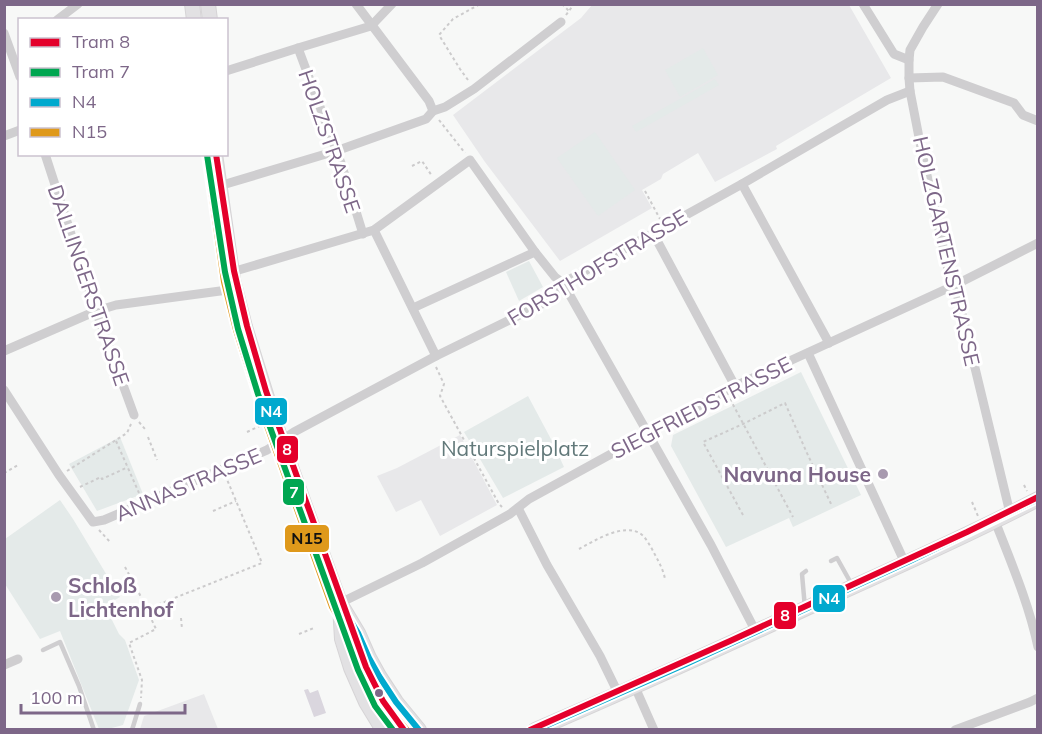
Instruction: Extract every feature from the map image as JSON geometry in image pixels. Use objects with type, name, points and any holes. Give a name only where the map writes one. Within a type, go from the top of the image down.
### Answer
[{"type":"main road","points":[[215,156],[235,289],[258,370],[282,441],[340,603],[379,676],[396,702],[419,729]]},
{"type":"main road","points":[[535,729],[756,632],[1038,499]]},
{"type":"main road","points":[[340,603],[342,639],[351,668],[362,695],[381,728]]},
{"type":"street","points":[[60,18],[78,4]]},
{"type":"street","points":[[356,4],[429,101],[433,111]]},
{"type":"street","points":[[228,70],[371,26],[392,4]]},
{"type":"street","points":[[863,4],[894,54],[909,60],[910,50],[939,4]]},
{"type":"street","points":[[219,186],[336,151],[426,119],[433,111],[445,107],[474,89],[561,22]]},
{"type":"street","points":[[4,33],[7,48],[18,73]]},
{"type":"street","name":"HOLZSTRASSE","points":[[298,48],[336,151],[363,234]]},
{"type":"street","name":"HOLZGARTENSTRASSE","points":[[909,60],[910,91],[948,269],[955,285],[1010,513]]},
{"type":"street","points":[[909,78],[943,77],[1014,103],[1023,115],[1038,121]]},
{"type":"street","name":"FORSTHOFSTRASSE","points":[[282,441],[294,432],[434,358],[544,303],[563,283],[742,184],[887,100],[910,91]]},
{"type":"street","name":"DALLINGERSTRASSE","points":[[46,156],[96,311],[134,416]]},
{"type":"street","points":[[232,272],[374,230],[470,160],[535,252],[555,277],[563,283],[711,545],[756,632]]},
{"type":"street","points":[[742,184],[829,343]]},
{"type":"street","name":"HOLZSTRASSE","points":[[374,230],[413,308],[434,358]]},
{"type":"street","points":[[653,233],[735,386]]},
{"type":"street","name":"SIEGFRIEDSTRASSE","points":[[340,603],[422,563],[514,511],[529,499],[735,386],[955,285],[1038,243]]},
{"type":"street","points":[[413,308],[535,252]]},
{"type":"street","points":[[4,351],[96,311],[116,305],[235,289]]},
{"type":"street","points":[[808,353],[905,563]]},
{"type":"street","points":[[4,390],[70,492],[93,522]]},
{"type":"street","name":"ANNASTRASSE","points":[[93,522],[104,520],[223,469],[282,441]]},
{"type":"street","points":[[514,511],[600,656],[619,694]]},
{"type":"street","points":[[995,521],[1026,604],[1038,647]]},
{"type":"street","points":[[4,665],[18,659]]},
{"type":"street","points":[[635,687],[654,729]]},
{"type":"street","points":[[955,729],[1038,698]]},
{"type":"lane","points":[[831,561],[837,558],[853,587]]},
{"type":"lane","points":[[805,609],[802,574],[806,571]]},
{"type":"lane","points":[[43,650],[60,642],[94,729]]},
{"type":"lane","points":[[132,729],[140,704]]},
{"type":"path","points":[[474,89],[439,35],[453,19],[480,4]]},
{"type":"path","points":[[562,4],[569,11]]},
{"type":"path","points":[[433,111],[470,160]]},
{"type":"path","points":[[412,166],[422,161],[437,183]]},
{"type":"path","points":[[645,191],[664,226]]},
{"type":"path","points":[[434,358],[444,384],[440,396],[499,504],[514,511]]},
{"type":"path","points":[[726,392],[793,517]]},
{"type":"path","points":[[743,515],[703,442],[785,403],[832,506]]},
{"type":"path","points":[[59,475],[128,433],[134,416]]},
{"type":"path","points":[[247,432],[264,424]]},
{"type":"path","points":[[148,437],[157,460]]},
{"type":"path","points":[[116,441],[143,503]]},
{"type":"path","points":[[4,473],[18,465]]},
{"type":"path","points":[[70,492],[128,467]]},
{"type":"path","points":[[147,609],[262,562],[223,469]]},
{"type":"path","points":[[213,511],[236,501]]},
{"type":"path","points":[[93,522],[111,543]]},
{"type":"path","points":[[579,549],[610,533],[639,532],[664,571],[665,579]]},
{"type":"path","points":[[125,567],[132,580]]},
{"type":"path","points":[[139,593],[156,629],[129,643],[142,680],[140,704]]},
{"type":"path","points":[[182,618],[182,629]]},
{"type":"path","points":[[298,632],[314,628]]},
{"type":"shaded area","points":[[592,5],[849,5],[891,78],[776,146],[777,149],[715,182],[698,153],[642,190],[652,208],[560,261],[485,162],[453,115],[581,18]]},
{"type":"shaded area","points":[[460,435],[497,505],[440,536],[421,500],[396,512],[377,476]]},
{"type":"shaded area","points":[[308,689],[310,693],[318,690],[326,713],[314,717],[304,690]]},
{"type":"shaded area","points":[[204,694],[218,729],[140,729],[144,716]]},
{"type":"green space","points":[[703,48],[718,75],[680,97],[665,70]]},
{"type":"green space","points":[[715,79],[719,85],[636,132],[632,126]]},
{"type":"green space","points":[[595,132],[635,190],[598,216],[557,158]]},
{"type":"green space","points":[[529,261],[543,287],[519,301],[506,272]]},
{"type":"green space","points":[[801,372],[861,495],[793,527],[789,518],[726,547],[671,446],[673,435]]},
{"type":"green space","name":"Naturspielplatz","points":[[528,396],[564,467],[503,498],[464,432]]},
{"type":"green space","points":[[120,437],[143,494],[97,511],[69,464]]},
{"type":"green space","points":[[60,500],[120,597],[113,601],[117,607],[108,612],[119,634],[125,640],[139,680],[123,725],[108,729],[99,729],[60,631],[40,639],[5,584],[5,539]]},
{"type":"tram line","name":"7","points":[[207,156],[225,272],[238,329],[258,394],[358,670],[375,706],[393,730]]},
{"type":"tram line","name":"8","points":[[216,156],[234,271],[266,391],[366,667],[383,701],[404,730]]},
{"type":"tram line","name":"8","points":[[530,730],[730,641],[1038,497]]},
{"type":"transit line","name":"N15","points":[[206,156],[224,282],[236,330],[266,423],[332,607],[350,637],[371,681],[407,730]]},
{"type":"transit line","name":"N4","points":[[215,156],[233,280],[274,420],[340,603],[379,676],[396,702],[419,730]]},
{"type":"transit line","name":"N4","points":[[536,730],[686,664],[1038,499]]},
{"type":"place","name":"Navuna House","points":[[883,474]]},
{"type":"place","name":"Schloß Lichtenhof","points":[[56,597]]}]
